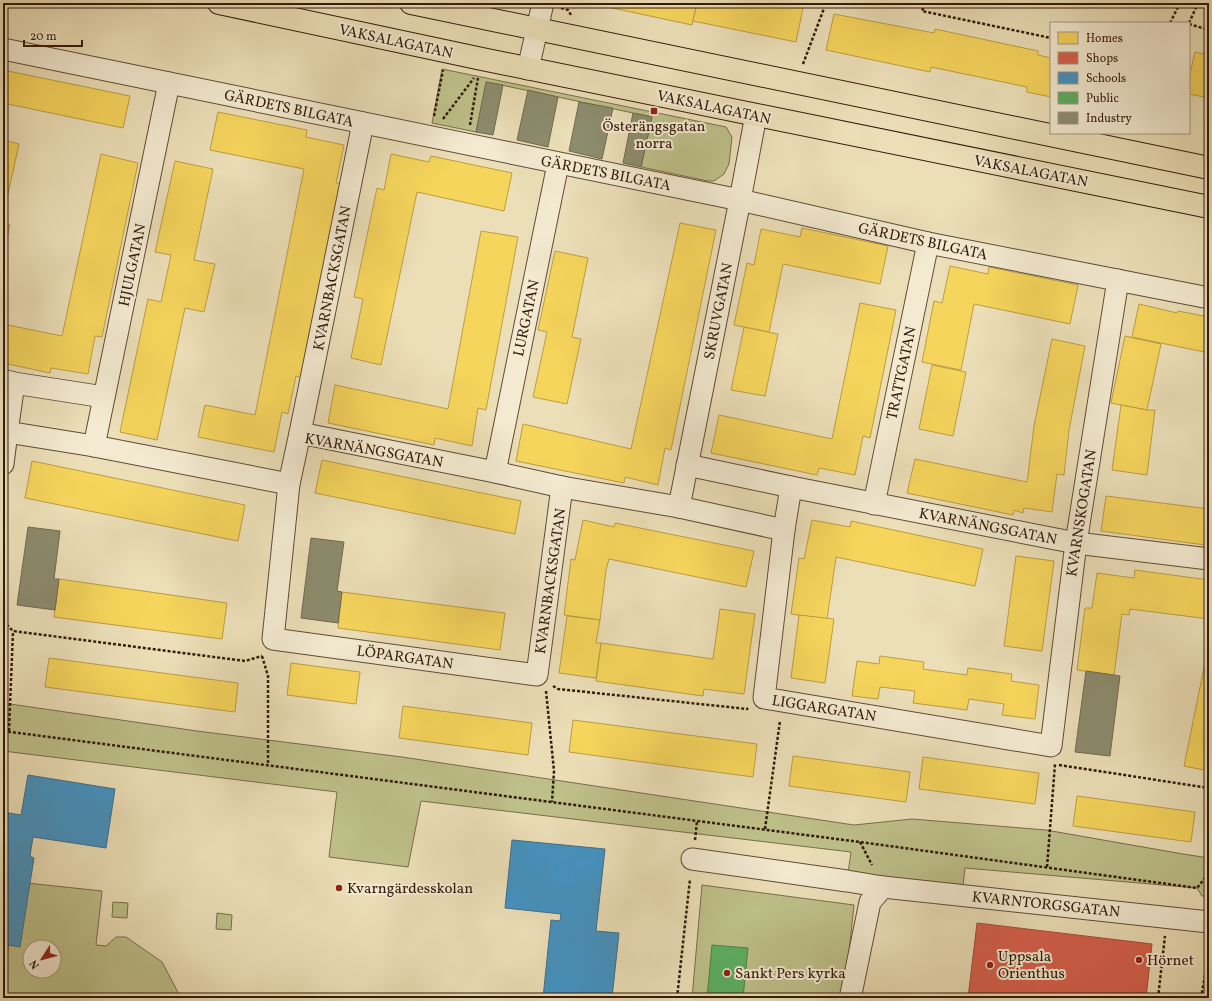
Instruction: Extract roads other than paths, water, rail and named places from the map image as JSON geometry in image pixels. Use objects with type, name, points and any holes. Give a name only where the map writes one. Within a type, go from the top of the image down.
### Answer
[{"type":"main road","name":"VAKSALAGATAN","points":[[219,3],[756,115],[1209,207]]},
{"type":"main road","points":[[411,3],[1209,168]]},
{"type":"street","points":[[528,68],[543,3]]},
{"type":"street","name":"GÄRDETS BILGATA","points":[[3,49],[558,164],[740,200],[928,243],[1209,298]]},
{"type":"street","name":"HJULGATAN","points":[[94,446],[169,83]]},
{"type":"street","name":"SKRUVGATAN","points":[[679,507],[756,115]]},
{"type":"street","name":"KVARNBACKSGATAN","points":[[300,433],[363,123]]},
{"type":"street","name":"LURGATAN","points":[[495,472],[558,164]]},
{"type":"street","name":"TRATTGATAN","points":[[874,504],[928,243]]},
{"type":"street","name":"KVARNSKOGATAN","points":[[1053,755],[1076,543],[1118,280]]},
{"type":"street","points":[[3,464],[7,432],[9,381],[104,398]]},
{"type":"street","points":[[7,432],[94,446],[289,484]]},
{"type":"street","name":"KVARNÄNGSGATAN","points":[[289,484],[300,433],[562,487],[679,507],[784,530]]},
{"type":"street","name":"KVARNÄNGSGATAN","points":[[687,465],[874,504],[1076,543],[1209,559]]},
{"type":"street","name":"LÖPARGATAN","points":[[289,484],[267,648],[541,678]]},
{"type":"street","name":"KVARNBACKSGATAN","points":[[541,678],[562,487]]},
{"type":"street","points":[[784,530],[791,487]]},
{"type":"street","name":"LIGGARGATAN","points":[[784,530],[773,700],[1053,755]]},
{"type":"street","name":"KVARNTORGSGATAN","points":[[692,859],[847,880],[883,887],[1209,922]]},
{"type":"street","points":[[851,994],[870,902],[883,887]]},
{"type":"place","name":"Österängsgatan norra","points":[[654,111]]},
{"type":"place","name":"Kvarngärdesskolan","points":[[339,888]]},
{"type":"place","name":"Hörnet","points":[[1139,960]]},
{"type":"place","name":"Uppsala Orienthus","points":[[990,965]]},
{"type":"place","name":"Sankt Pers kyrka","points":[[727,973]]}]
